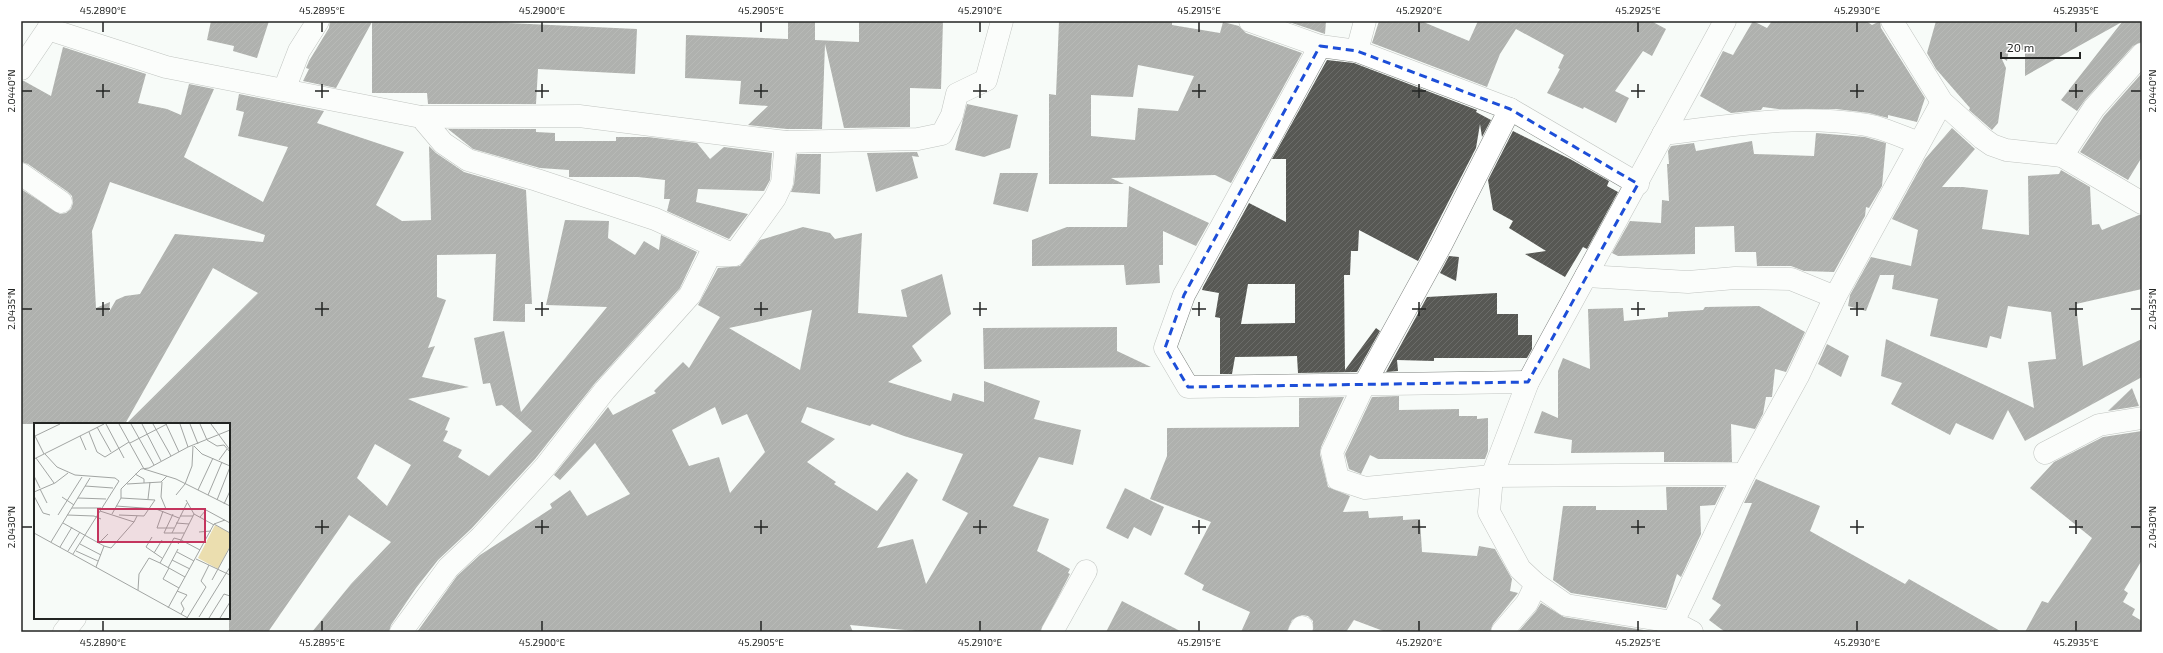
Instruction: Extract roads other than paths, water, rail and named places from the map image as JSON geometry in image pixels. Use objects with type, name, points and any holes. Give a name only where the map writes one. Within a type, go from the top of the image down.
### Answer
[{"type":"street","points":[[284,90],[299,50],[318,21]]},
{"type":"street","points":[[21,69],[50,25],[166,67],[421,117],[579,116],[786,142],[918,139],[942,134],[952,115],[957,94],[986,80],[1002,21]]},
{"type":"street","points":[[1250,21],[1320,46],[1357,51],[1423,78],[1510,109],[1638,184]]},
{"type":"street","points":[[1357,51],[1365,21]]},
{"type":"street","points":[[1725,21],[1662,134],[1638,184],[1612,227],[1528,382],[1492,476],[1489,512],[1520,569],[1536,584],[1566,604],[1678,629],[1744,474],[1798,376],[1835,297],[1942,102]]},
{"type":"street","points":[[1892,21],[1942,102],[1982,138],[1992,145],[2006,150],[2062,156],[2142,203]]},
{"type":"street","points":[[1320,46],[1184,296],[1165,348],[1188,387],[1528,382]]},
{"type":"street","points":[[2062,156],[2094,108],[2142,54]]},
{"type":"street","points":[[1510,109],[1441,244],[1364,385],[1332,452],[1338,479],[1365,488],[1492,476],[1744,474]]},
{"type":"street","points":[[421,117],[443,143],[468,160],[537,180],[655,219],[734,254]]},
{"type":"street","points":[[1662,134],[1763,122],[1812,119],[1862,124],[1919,142]]},
{"type":"street","points":[[734,254],[775,198],[782,183],[786,142]]},
{"type":"street","points":[[21,174],[61,202]]},
{"type":"street","points":[[400,632],[448,568],[481,537],[545,467],[605,390],[690,295],[710,255],[734,254]]},
{"type":"street","points":[[1586,276],[1688,282],[1735,278],[1790,279],[1835,297]]},
{"type":"street","points":[[2045,453],[2099,425],[2142,418]]},
{"type":"street","points":[[1052,632],[1086,571]]},
{"type":"street","points":[[1502,632],[1527,603],[1536,584]]},
{"type":"street","points":[[64,632],[74,619]]}]
